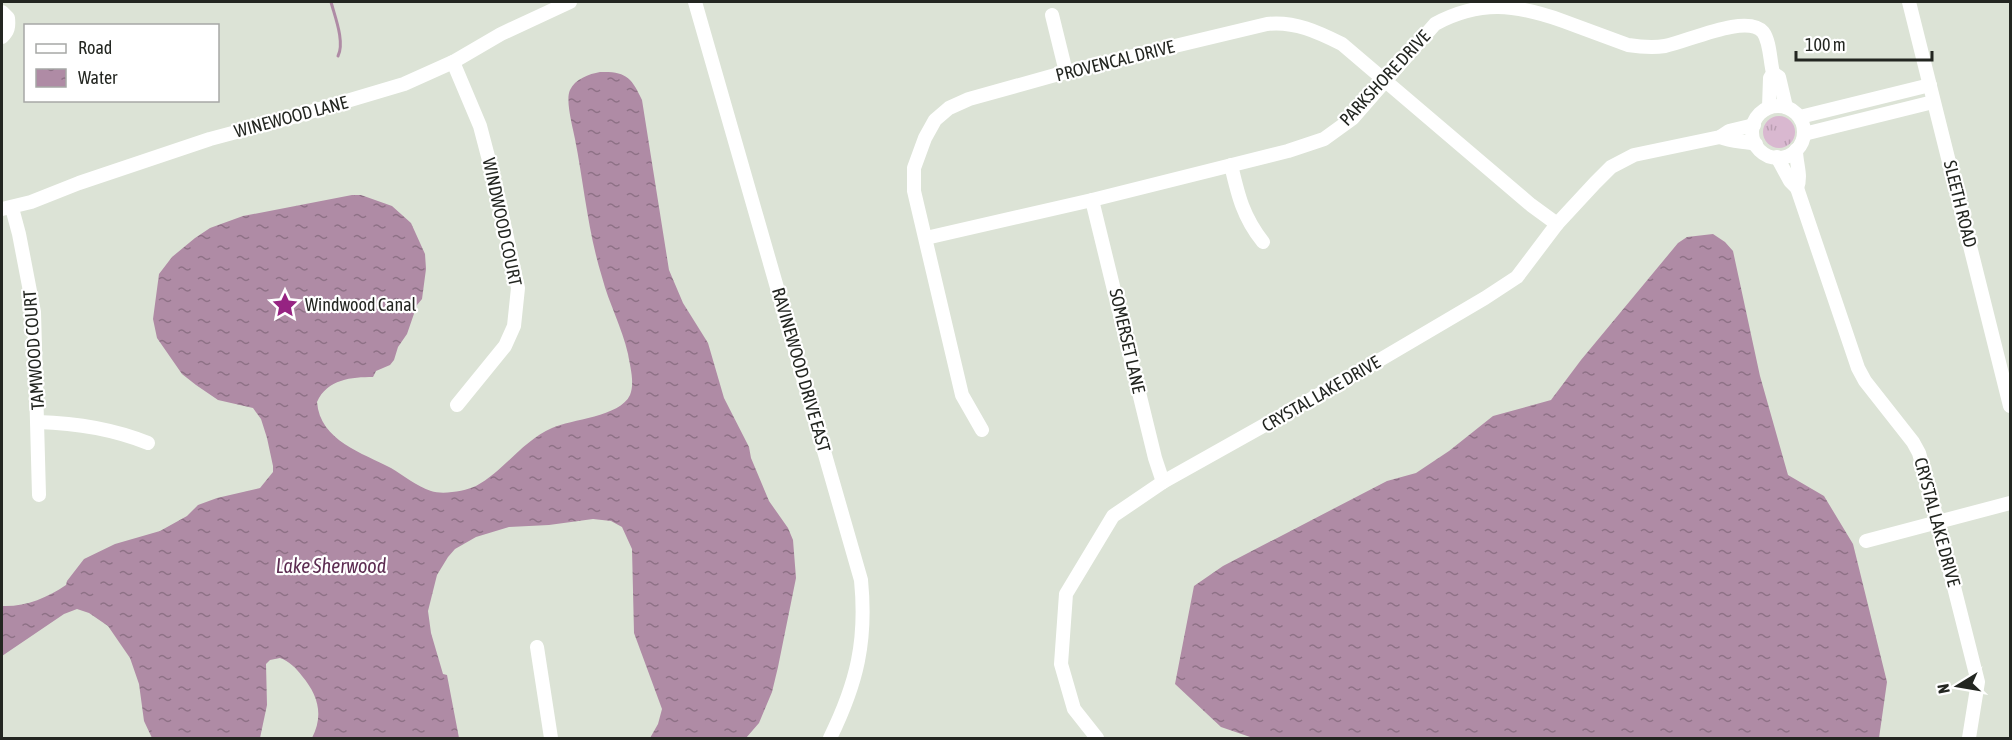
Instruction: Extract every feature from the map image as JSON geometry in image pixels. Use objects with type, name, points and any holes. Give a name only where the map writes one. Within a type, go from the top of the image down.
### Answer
[{"type":"street","name":"WINEWOOD LANE","points":[[7,209],[210,139],[404,84],[453,62],[501,34],[570,2]]},
{"type":"street","name":"RAVINEWOOD DRIVE EAST","points":[[695,2],[861,580],[864,608],[858,667],[843,712],[830,738]]},
{"type":"street","name":"SLEETH ROAD","points":[[1909,2],[2010,398]]},
{"type":"street","name":"PARKSHORE DRIVE","points":[[926,238],[1092,200],[1324,140],[1353,118],[1435,24],[1451,12],[1491,3],[1520,5],[1628,45],[1644,47],[1664,46],[1738,25],[1754,26],[1765,35],[1773,73],[1779,78],[1786,107]]},
{"type":"street","points":[[2,12],[8,18],[9,25],[2,37]]},
{"type":"street","points":[[1052,15],[1066,72]]},
{"type":"street","name":"PROVENCAL DRIVE","points":[[982,430],[962,395],[914,191],[914,168],[925,138],[935,120],[949,108],[969,99],[1066,72],[1280,22],[1316,30],[1342,44],[1531,205],[1557,224]]},
{"type":"street","name":"WINDWOOD COURT","points":[[453,62],[480,126],[518,288],[514,326],[505,346],[457,405]]},
{"type":"street","name":"PARKSHORE DRIVE","points":[[1769,107],[1770,78],[1773,73]]},
{"type":"street","points":[[1800,117],[1930,85]]},
{"type":"street","points":[[1804,134],[1934,102]]},
{"type":"street","points":[[1756,144],[1753,131],[1757,117],[1769,107],[1786,107],[1794,111],[1800,117],[1804,134],[1802,143],[1788,156],[1777,157]]},
{"type":"street","name":"CRYSTAL LAKE DRIVE","points":[[1097,738],[1074,709],[1061,664],[1066,594],[1113,516],[1163,482],[1381,359],[1517,277],[1557,224],[1611,167],[1634,155],[1720,137],[1729,131],[1754,124]]},
{"type":"street","name":"CRYSTAL LAKE DRIVE","points":[[1720,137],[1730,141],[1756,144],[1765,153],[1777,157],[1790,182],[1797,188],[1858,368],[1864,381],[1913,442],[1919,453],[1978,682],[1969,738]]},
{"type":"street","name":"CRYSTAL LAKE DRIVE","points":[[1796,150],[1800,179],[1797,188]]},
{"type":"street","points":[[1231,165],[1243,210],[1250,226],[1263,242]]},
{"type":"street","name":"SOMERSET LANE","points":[[1092,200],[1155,458],[1163,482]]},
{"type":"street","name":"TAMWOOD COURT","points":[[7,209],[33,299],[39,495]]},
{"type":"street","points":[[38,422],[69,423],[90,427],[131,436],[148,443]]},
{"type":"street","points":[[1866,541],[2010,503]]},
{"type":"street","points":[[537,646],[551,738]]},
{"type":"green space","points":[[1779,116],[1790,121],[1795,132],[1790,143],[1779,148],[1768,143],[1763,132],[1768,121]]},
{"type":"water","name":"Lake Sherwood","points":[[616,73],[627,77],[642,100],[669,270],[683,303],[708,343],[724,398],[749,447],[751,458],[769,501],[788,528],[793,540],[796,578],[778,667],[772,692],[759,723],[746,738],[650,738],[658,724],[662,709],[634,633],[632,549],[622,527],[611,521],[593,519],[549,525],[509,527],[476,537],[455,549],[448,557],[437,575],[428,611],[431,633],[443,674],[447,675],[459,738],[312,738],[318,721],[318,706],[312,690],[297,670],[280,658],[270,660],[266,664],[267,705],[260,738],[152,738],[144,721],[139,684],[130,658],[108,626],[89,613],[77,609],[64,614],[2,656],[2,606],[36,601],[51,594],[66,585],[84,559],[115,544],[160,531],[187,516],[198,505],[260,488],[273,472],[267,438],[261,419],[253,408],[218,400],[196,385],[182,374],[157,338],[153,319],[159,274],[172,257],[210,228],[243,216],[352,195],[361,195],[392,206],[411,223],[425,254],[426,269],[422,299],[417,305],[407,334],[398,347],[394,360],[390,365],[376,371],[373,377],[349,379],[334,384],[321,394],[317,402],[326,427],[334,436],[356,451],[426,489],[448,492],[476,486],[541,434],[560,425],[606,413],[625,402],[631,390],[630,364],[597,260],[569,107],[572,86],[591,74]]},
{"type":"water","points":[[1713,234],[1733,251],[1760,376],[1788,475],[1824,496],[1853,544],[1887,682],[1879,738],[1253,738],[1221,727],[1175,684],[1194,586],[1223,566],[1387,481],[1416,473],[1449,451],[1493,416],[1551,400],[1581,360],[1678,243],[1687,237]]},
{"type":"waterway","points":[[331,2],[340,37],[338,56]]},
{"type":"place","name":"Windwood Canal","points":[[285,305]]}]
